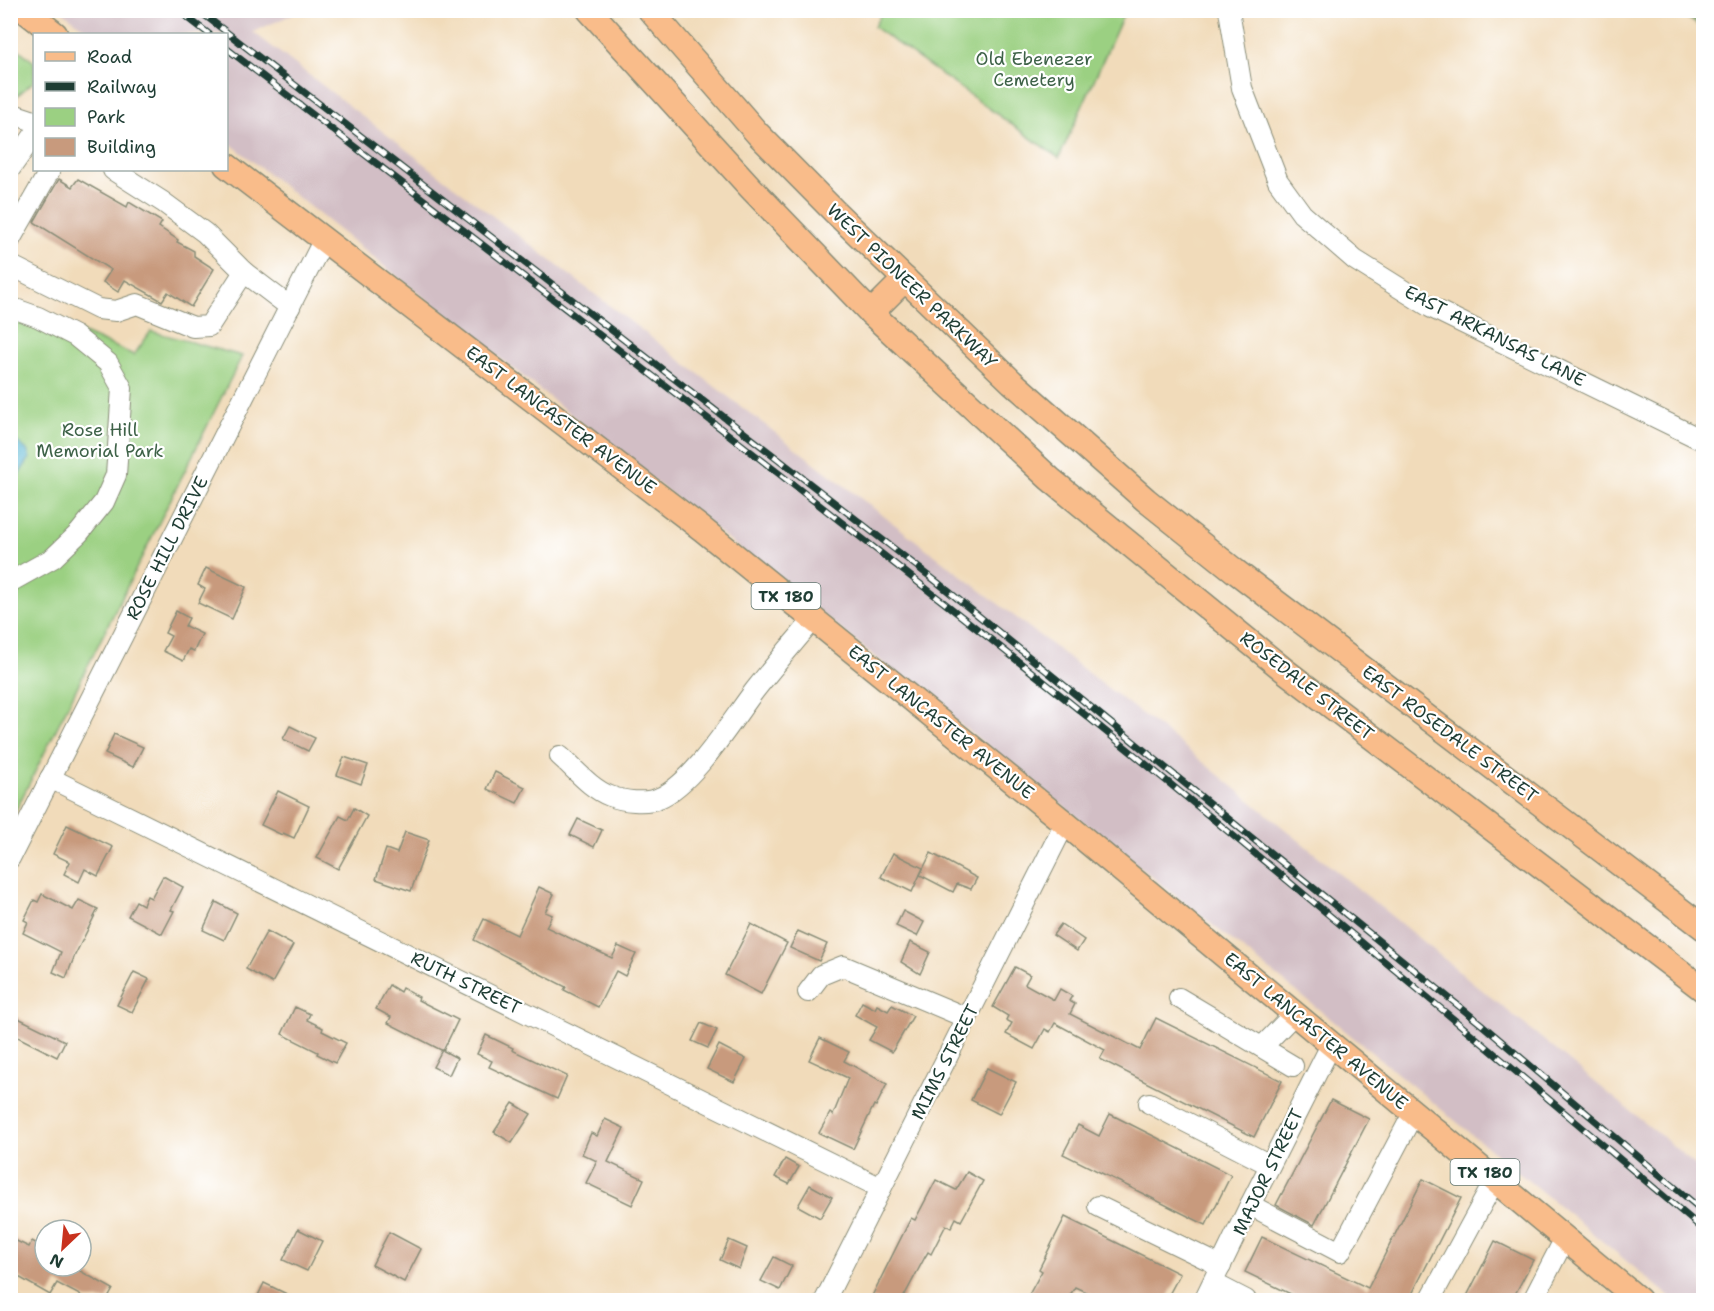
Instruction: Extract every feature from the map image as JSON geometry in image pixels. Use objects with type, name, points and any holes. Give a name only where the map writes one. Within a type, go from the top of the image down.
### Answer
[{"type":"main road","points":[[24,10],[54,33]]},
{"type":"main road","points":[[589,10],[750,187],[871,313],[905,279]]},
{"type":"main road","name":"WEST PIONEER PARKWAY","points":[[650,10],[757,134],[905,279],[1012,382],[1146,500],[1196,540]]},
{"type":"main road","name":"EAST LANCASTER AVENUE","points":[[228,167],[702,529],[814,619],[1332,1043],[1565,1238],[1634,1299]]},
{"type":"main road","name":"ROSEDALE STREET","points":[[871,313],[1050,479],[1284,670],[1704,990]]},
{"type":"main road","name":"EAST ROSEDALE STREET","points":[[1196,540],[1704,928]]},
{"type":"street","name":"EAST ARKANSAS LANE","points":[[1229,10],[1242,88],[1278,182],[1302,214],[1355,260],[1430,307],[1704,441]]},
{"type":"street","points":[[10,113],[33,121]]},
{"type":"street","points":[[10,169],[33,136]]},
{"type":"street","points":[[10,240],[49,171]]},
{"type":"street","points":[[115,171],[163,202],[205,233],[244,272],[290,307]]},
{"type":"street","name":"ROSE HILL DRIVE","points":[[10,858],[324,239]]},
{"type":"street","points":[[10,265],[98,309],[116,311],[137,304],[193,327],[209,326],[244,272]]},
{"type":"street","points":[[10,307],[38,316],[75,336],[108,363],[122,388],[116,475],[105,502],[79,534],[53,558],[10,582]]},
{"type":"street","points":[[560,756],[599,791],[610,796],[626,800],[658,799],[679,785],[698,765],[814,619]]},
{"type":"street","name":"RUTH STREET","points":[[50,778],[881,1188]]},
{"type":"street","name":"MIMS STREET","points":[[825,1300],[1065,823]]},
{"type":"street","points":[[808,992],[820,975],[843,966],[967,1018]]},
{"type":"street","points":[[1179,998],[1293,1066]]},
{"type":"street","points":[[1262,1047],[1295,1013]]},
{"type":"street","name":"MAJOR STREET","points":[[1213,1283],[1332,1043]]},
{"type":"street","points":[[1149,1103],[1270,1165]]},
{"type":"street","points":[[1250,1205],[1340,1252],[1414,1112]]},
{"type":"street","points":[[1430,1300],[1495,1180]]},
{"type":"street","points":[[1098,1206],[1213,1283],[1246,1300]]},
{"type":"street","points":[[1533,1300],[1565,1238]]},
{"type":"shaded area","points":[[62,11],[300,11],[253,32],[1177,741],[1703,1172],[1703,1300],[1674,1300],[1332,1020],[228,142],[228,33],[91,33]]},
{"type":"green space","name":"Old Ebenezer Cemetery","points":[[883,10],[1125,11],[1059,158],[874,27]]},
{"type":"green space","points":[[1677,11],[1703,11],[1703,28]]},
{"type":"green space","points":[[11,43],[33,61],[33,82],[11,101]]},
{"type":"green space","name":"Rose Hill Memorial Park","points":[[11,301],[134,355],[151,331],[242,356],[11,820]]},
{"type":"water","points":[[11,437],[27,450],[30,458],[11,486]]},
{"type":"building","points":[[59,179],[72,187],[78,179],[127,207],[129,202],[162,222],[159,227],[178,240],[177,242],[194,251],[194,256],[214,269],[191,307],[168,292],[162,301],[125,280],[118,292],[103,282],[111,270],[34,222]]},
{"type":"building","points":[[206,568],[246,587],[232,619],[198,603],[205,589],[198,585]]},
{"type":"building","points":[[176,611],[189,618],[185,626],[202,634],[194,651],[189,649],[183,661],[163,651],[171,636],[165,633]]},
{"type":"building","points":[[290,726],[315,738],[308,751],[283,739]]},
{"type":"building","points":[[114,734],[143,747],[133,767],[105,754]]},
{"type":"building","points":[[344,757],[368,765],[361,784],[337,775]]},
{"type":"building","points":[[495,772],[525,787],[517,803],[487,789]]},
{"type":"building","points":[[278,791],[309,806],[294,838],[261,825]]},
{"type":"building","points":[[354,808],[367,816],[338,869],[317,858],[340,816],[348,820]]},
{"type":"building","points":[[578,819],[602,830],[594,847],[570,835]]},
{"type":"building","points":[[67,825],[113,847],[98,876],[85,869],[79,882],[64,874],[70,862],[53,854]]},
{"type":"building","points":[[405,832],[429,840],[411,891],[376,879],[386,849],[397,853]]},
{"type":"building","points":[[893,853],[923,868],[912,892],[881,877]]},
{"type":"building","points":[[931,853],[977,878],[971,889],[957,884],[953,892],[920,875]]},
{"type":"building","points":[[163,876],[183,887],[162,934],[128,916],[136,901],[143,905],[147,896],[151,898]]},
{"type":"building","points":[[539,887],[554,894],[545,912],[552,915],[546,927],[612,958],[618,946],[636,954],[625,976],[616,971],[598,1007],[564,990],[566,987],[474,940],[484,919],[517,935]]},
{"type":"building","points":[[42,894],[73,910],[79,900],[98,909],[66,978],[53,972],[61,952],[23,933],[28,922],[24,920],[34,900],[38,902]]},
{"type":"building","points":[[216,902],[237,913],[224,940],[203,930]]},
{"type":"building","points":[[903,911],[924,922],[917,936],[896,926]]},
{"type":"building","points":[[751,924],[787,943],[761,994],[725,975]]},
{"type":"building","points":[[1061,924],[1084,940],[1077,951],[1053,935]]},
{"type":"building","points":[[267,931],[293,945],[272,983],[246,969]]},
{"type":"building","points":[[798,931],[827,944],[819,961],[790,948]]},
{"type":"building","points":[[910,942],[930,952],[920,974],[901,962]]},
{"type":"building","points":[[1015,967],[1030,975],[1025,984],[1054,1000],[1060,989],[1072,996],[1069,1001],[1075,1004],[1070,1014],[1140,1050],[1156,1018],[1282,1081],[1254,1137],[1100,1059],[1105,1050],[1055,1023],[1050,1032],[1045,1029],[1034,1049],[1006,1034],[1012,1023],[1006,1020],[1008,1016],[993,1007]]},
{"type":"building","points":[[134,972],[149,979],[132,1012],[117,1005]]},
{"type":"building","points":[[389,985],[400,992],[402,988],[419,997],[418,1000],[458,1020],[443,1051],[388,1023],[391,1017],[376,1009]]},
{"type":"building","points":[[862,1002],[875,1009],[877,1005],[888,1011],[892,1005],[913,1016],[892,1052],[869,1040],[877,1027],[855,1015]]},
{"type":"building","points":[[295,1007],[310,1014],[307,1020],[323,1028],[322,1031],[346,1043],[335,1063],[282,1034]]},
{"type":"building","points":[[10,1014],[65,1041],[57,1057],[10,1033]]},
{"type":"building","points":[[701,1023],[717,1030],[708,1048],[692,1041]]},
{"type":"building","points":[[486,1035],[567,1076],[557,1099],[489,1067],[492,1061],[477,1054]]},
{"type":"building","points":[[820,1038],[849,1052],[844,1061],[887,1084],[853,1149],[819,1133],[830,1113],[833,1115],[848,1078],[809,1060]]},
{"type":"building","points":[[719,1045],[746,1059],[734,1082],[707,1069]]},
{"type":"building","points":[[442,1050],[457,1058],[449,1075],[433,1067]]},
{"type":"building","points":[[987,1068],[1016,1082],[999,1114],[971,1100]]},
{"type":"building","points":[[1331,1100],[1369,1119],[1314,1225],[1276,1205]]},
{"type":"building","points":[[513,1103],[531,1114],[512,1143],[494,1132]]},
{"type":"building","points":[[1110,1114],[1231,1175],[1206,1225],[1063,1154],[1078,1125],[1099,1136]]},
{"type":"building","points":[[605,1119],[624,1128],[608,1162],[644,1179],[632,1205],[586,1183],[597,1161],[582,1154],[591,1133],[597,1136]]},
{"type":"building","points":[[785,1159],[799,1167],[789,1184],[775,1177]]},
{"type":"building","points":[[967,1172],[983,1181],[961,1221],[956,1218],[951,1228],[946,1225],[931,1254],[928,1252],[925,1257],[902,1300],[870,1300],[911,1218],[915,1220],[936,1180],[956,1190]]},
{"type":"building","points":[[1423,1179],[1461,1198],[1409,1300],[1303,1300],[1245,1272],[1262,1237],[1368,1288]]},
{"type":"building","points":[[810,1185],[832,1197],[820,1218],[798,1206]]},
{"type":"building","points":[[1065,1217],[1180,1274],[1166,1300],[1103,1300],[1075,1287],[1067,1300],[1026,1300],[1042,1271],[1039,1269]]},
{"type":"building","points":[[298,1229],[322,1241],[307,1271],[283,1260]]},
{"type":"building","points":[[389,1232],[421,1249],[404,1282],[372,1265]]},
{"type":"building","points":[[10,1238],[29,1247],[32,1241],[33,1278],[93,1278],[113,1289],[107,1300],[89,1300],[57,1283],[50,1295],[10,1272]]},
{"type":"building","points":[[729,1240],[747,1248],[739,1269],[720,1260]]},
{"type":"building","points":[[1495,1241],[1533,1260],[1512,1300],[1465,1300]]},
{"type":"building","points":[[774,1257],[792,1266],[780,1290],[761,1281]]},
{"type":"building","points":[[264,1283],[299,1300],[256,1300]]},
{"type":"railway","points":[[178,10],[208,33]]},
{"type":"railway","points":[[198,10],[228,33]]},
{"type":"railway","points":[[228,33],[937,582],[1481,1024],[1704,1212]]},
{"type":"railway","points":[[228,50],[735,439],[1038,677],[1289,882],[1704,1230]]}]
